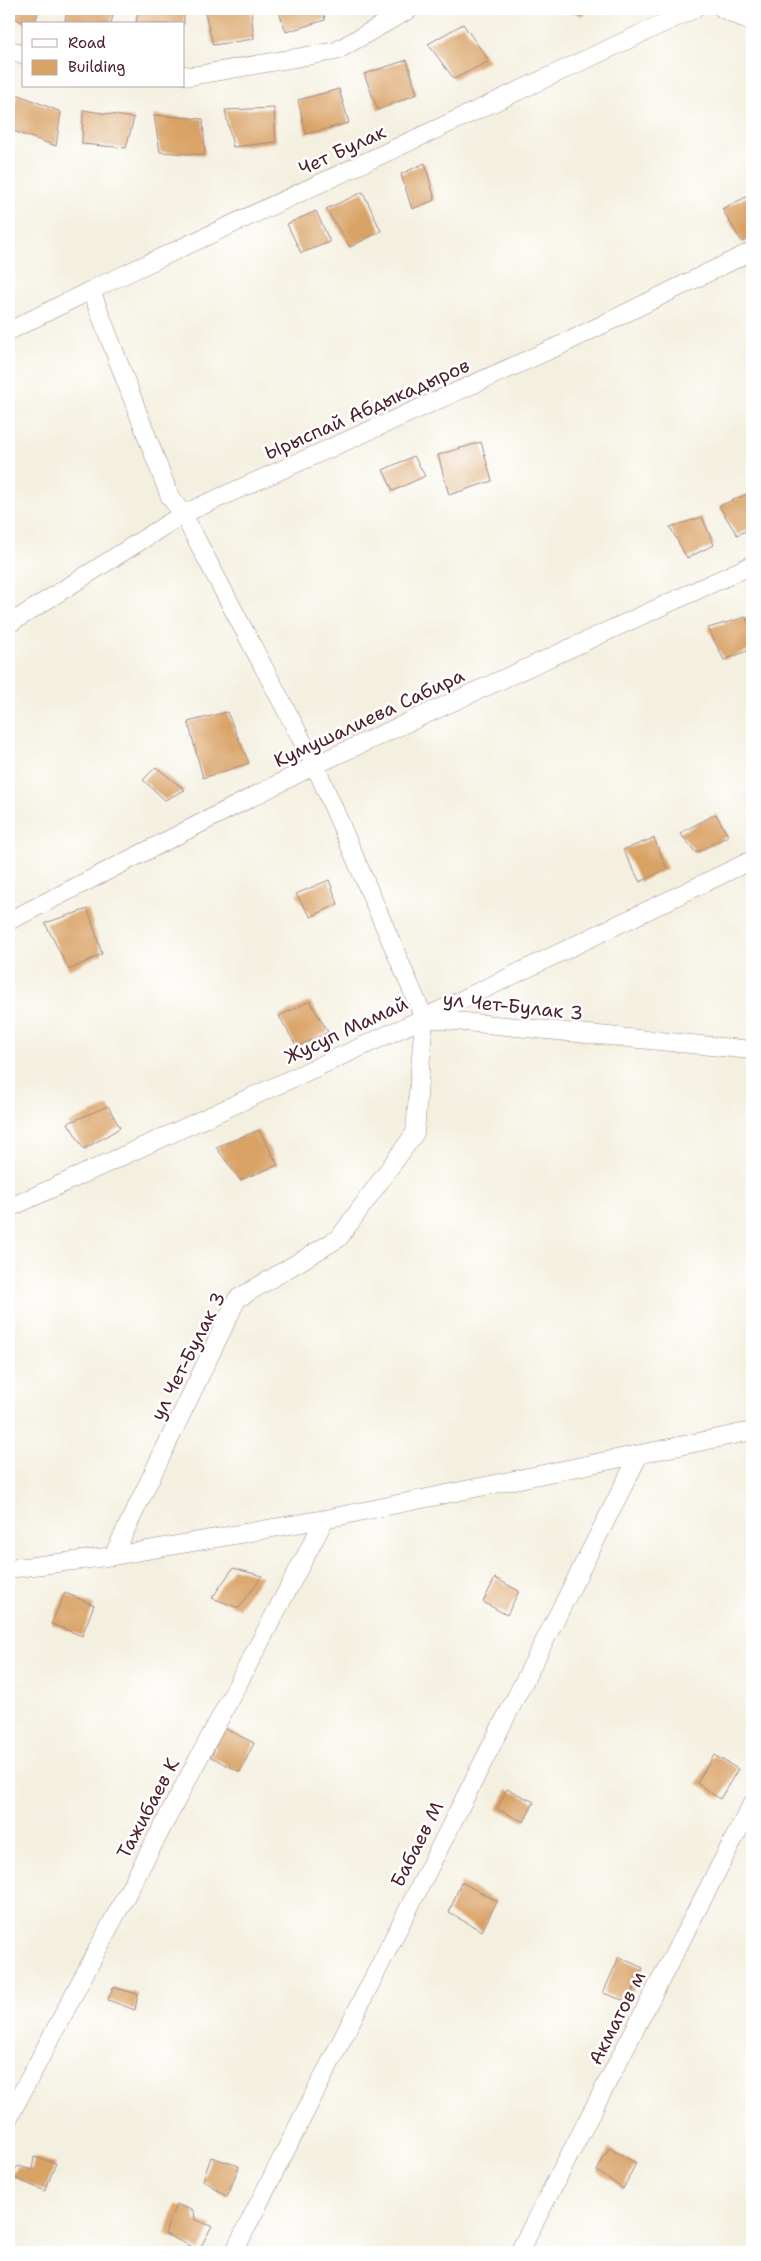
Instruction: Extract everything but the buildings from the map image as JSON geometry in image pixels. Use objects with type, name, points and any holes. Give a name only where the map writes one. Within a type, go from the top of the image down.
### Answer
[{"type":"street","points":[[185,75],[191,76],[336,51],[410,9]]},
{"type":"street","name":"Чет Булак","points":[[9,331],[91,290],[694,9]]},
{"type":"street","points":[[723,9],[752,22]]},
{"type":"street","points":[[9,48],[22,54]]},
{"type":"street","name":"Ырыспай Абдыкадыров","points":[[9,624],[183,514],[563,344],[752,250]]},
{"type":"street","points":[[91,290],[170,497],[183,514],[315,765],[424,1018]]},
{"type":"street","name":"Кумушалиева Сабира","points":[[9,921],[315,765],[752,565]]},
{"type":"street","name":"Жусуп Мамай","points":[[9,1208],[424,1018],[752,860]]},
{"type":"street","name":"ул Чет-Булак 3","points":[[113,1556],[237,1299],[340,1238],[415,1133],[424,1018],[752,1050]]},
{"type":"street","points":[[9,1569],[113,1556],[325,1519],[752,1431]]},
{"type":"street","name":"Бабаев М","points":[[234,2252],[639,1454]]},
{"type":"street","name":"Тажибаев К","points":[[9,2117],[325,1519]]},
{"type":"street","name":"Акматов м","points":[[519,2252],[752,1804]]}]
